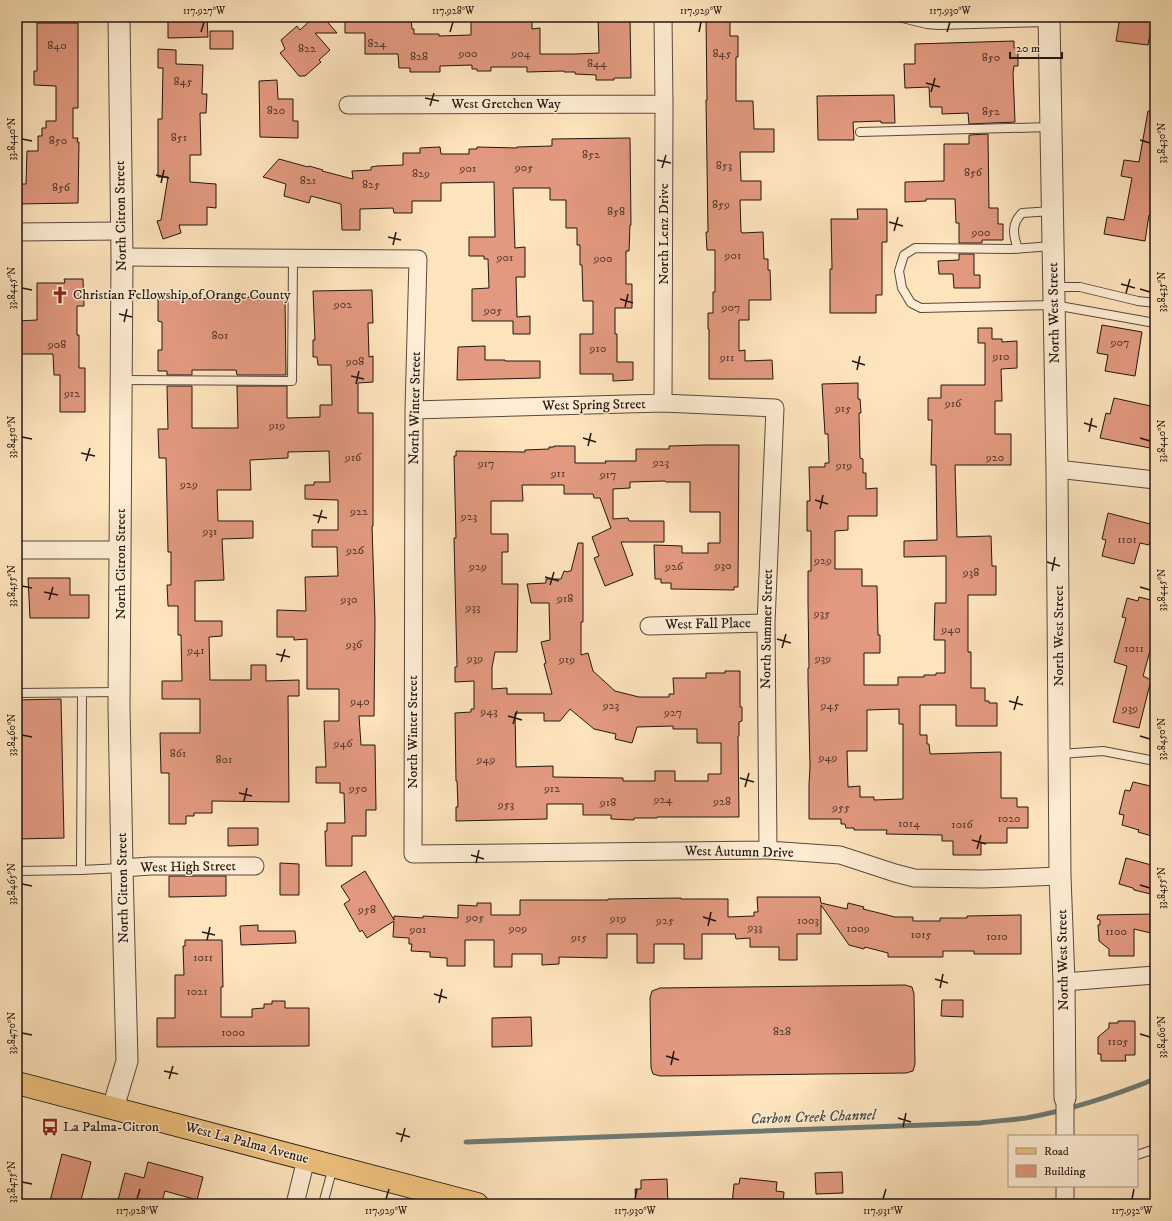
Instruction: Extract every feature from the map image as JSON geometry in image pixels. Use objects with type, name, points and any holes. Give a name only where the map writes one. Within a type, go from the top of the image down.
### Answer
[{"type":"main road","name":"West La Palma Avenue","points":[[17,1083],[333,1166],[454,1201],[477,1204]]},
{"type":"street","name":"North Citron Street","points":[[113,1108],[127,1061],[122,868],[120,692],[122,257],[119,17]]},
{"type":"street","name":"North Lenz Drive","points":[[662,17],[664,104],[663,403]]},
{"type":"street","name":"North West Street","points":[[1049,20],[1058,469],[1060,876],[1064,982],[1065,1134]]},
{"type":"street","name":"West Gretchen Way","points":[[348,105],[664,104]]},
{"type":"street","points":[[17,232],[121,231]]},
{"type":"street","name":"North Winter Street","points":[[122,257],[418,259],[414,410],[413,854]]},
{"type":"street","name":"West Spring Street","points":[[414,410],[663,403],[775,408]]},
{"type":"street","name":"North Summer Street","points":[[768,850],[766,623],[775,408]]},
{"type":"street","points":[[1058,469],[1155,480]]},
{"type":"street","points":[[17,550],[121,550]]},
{"type":"street","name":"West Fall Place","points":[[650,626],[766,623]]},
{"type":"street","name":"West Autumn Drive","points":[[413,854],[768,850],[840,855],[914,878],[983,879],[1060,876]]},
{"type":"street","name":"West High Street","points":[[122,868],[151,866],[254,866]]},
{"type":"street","points":[[1064,982],[1155,975]]},
{"type":"street","points":[[295,1204],[306,1159]]},
{"type":"street","points":[[1065,1187],[1065,1204]]},
{"type":"lane","points":[[898,17],[938,25],[1049,20]]},
{"type":"lane","points":[[860,132],[1051,126]]},
{"type":"lane","points":[[1018,249],[1014,235],[1016,219],[1022,213],[1052,211]]},
{"type":"lane","points":[[1053,246],[1018,249],[915,248],[904,255],[900,271],[902,288],[911,303],[921,308],[1054,296],[1080,287],[1138,301],[1155,303]]},
{"type":"lane","points":[[121,380],[292,381],[293,258]]},
{"type":"lane","points":[[1054,296],[1155,323]]},
{"type":"lane","points":[[17,693],[120,692]]},
{"type":"lane","points":[[82,693],[82,870]]},
{"type":"lane","points":[[1060,754],[1103,751],[1155,761]]},
{"type":"lane","points":[[17,870],[82,870],[122,868]]},
{"type":"lane","points":[[1138,1155],[1155,1149]]},
{"type":"lane","points":[[323,1204],[333,1166]]},
{"type":"building","points":[[168,17],[207,17],[208,37],[168,38]]},
{"type":"building","points":[[314,17],[323,17],[337,33],[315,33],[330,50],[319,60],[321,62],[305,76],[299,76],[280,53],[285,49],[281,40],[297,26],[300,30]]},
{"type":"building","points":[[345,17],[411,17],[414,34],[439,34],[439,36],[471,35],[471,17],[512,17],[512,21],[532,20],[532,29],[540,28],[540,54],[575,54],[599,53],[598,17],[629,17],[631,78],[596,80],[596,75],[575,74],[575,72],[527,72],[527,67],[491,67],[491,71],[477,71],[477,69],[472,69],[472,65],[440,66],[440,72],[410,72],[410,68],[399,68],[398,54],[365,54],[365,33],[345,33]]},
{"type":"building","points":[[706,17],[730,17],[730,36],[738,36],[738,57],[736,57],[736,101],[753,101],[754,129],[774,129],[774,152],[740,152],[741,181],[761,181],[761,200],[740,200],[741,232],[763,232],[764,259],[768,259],[768,270],[770,270],[771,300],[749,300],[749,320],[739,320],[739,351],[745,350],[745,361],[772,360],[773,379],[709,379],[708,313],[713,313],[713,292],[715,292],[715,250],[707,250],[706,232],[708,232]]},
{"type":"building","points":[[1120,17],[1153,17],[1148,45],[1116,41]]},
{"type":"building","points":[[37,23],[78,23],[78,108],[73,108],[73,138],[78,138],[77,142],[79,142],[78,203],[17,204],[17,186],[18,184],[26,184],[27,151],[38,151],[38,136],[42,136],[42,128],[46,128],[46,121],[56,121],[56,86],[34,85],[34,71],[37,71]]},
{"type":"building","points":[[210,31],[233,31],[233,49],[210,49]]},
{"type":"building","points":[[1014,41],[1014,48],[1018,48],[1018,66],[1014,66],[1013,73],[1015,122],[969,124],[968,113],[942,114],[942,107],[930,107],[929,87],[905,88],[904,64],[915,64],[915,44]]},
{"type":"building","points":[[158,49],[176,50],[176,64],[203,65],[202,94],[207,94],[206,113],[200,113],[201,155],[190,155],[190,182],[216,184],[216,208],[207,207],[207,225],[179,225],[181,233],[163,239],[157,221],[161,220],[168,177],[158,177],[158,119],[162,119],[163,68],[158,68]]},
{"type":"building","points":[[277,80],[278,99],[293,99],[293,121],[298,121],[298,138],[260,137],[259,81]]},
{"type":"building","points":[[894,95],[895,123],[881,123],[881,121],[853,122],[854,140],[818,140],[817,96]]},
{"type":"building","points":[[1148,111],[1155,112],[1155,216],[1149,215],[1145,241],[1104,234],[1107,217],[1124,220],[1132,178],[1121,176],[1124,160],[1139,162]]},
{"type":"building","points":[[988,134],[989,208],[998,208],[998,224],[1003,224],[1003,240],[982,240],[982,243],[959,243],[959,223],[956,223],[955,199],[926,199],[926,201],[905,202],[905,182],[944,181],[944,144],[969,144],[969,135]]},
{"type":"building","points":[[630,138],[631,225],[629,251],[626,251],[626,284],[632,284],[632,308],[615,308],[615,334],[617,334],[617,362],[633,362],[633,380],[613,381],[613,374],[580,374],[580,334],[593,334],[593,301],[583,301],[582,265],[580,265],[580,245],[577,245],[577,228],[566,228],[566,200],[550,200],[550,188],[513,188],[515,248],[525,247],[525,277],[516,277],[517,317],[530,316],[530,334],[513,334],[513,321],[472,321],[472,289],[489,288],[488,259],[484,259],[484,256],[469,256],[469,237],[495,237],[494,182],[441,183],[441,201],[412,201],[412,213],[394,213],[393,208],[360,209],[360,230],[342,230],[341,204],[311,196],[309,203],[284,196],[286,184],[263,177],[279,159],[353,179],[352,171],[371,170],[371,167],[377,166],[403,165],[403,153],[420,153],[420,148],[440,147],[441,154],[469,154],[469,149],[477,149],[477,147],[517,148],[552,146],[552,139]]},
{"type":"building","points":[[857,209],[887,209],[887,242],[882,242],[882,295],[876,295],[876,313],[830,313],[830,269],[832,269],[831,219],[858,219]]},
{"type":"building","points":[[959,254],[974,254],[974,275],[980,275],[980,288],[954,288],[953,274],[939,274],[938,261],[959,260]]},
{"type":"building","points":[[64,279],[83,279],[84,306],[77,306],[77,335],[79,335],[79,368],[85,368],[85,412],[60,412],[60,375],[54,375],[53,354],[17,354],[17,321],[37,320],[37,283],[65,283]]},
{"type":"building","points":[[372,290],[373,323],[368,323],[369,357],[373,356],[373,382],[358,383],[358,413],[373,413],[372,526],[375,620],[374,716],[359,716],[361,745],[375,745],[376,810],[366,810],[366,836],[352,836],[352,866],[326,866],[325,831],[327,831],[327,823],[345,823],[344,793],[340,793],[340,783],[316,783],[316,767],[326,767],[324,721],[339,721],[339,689],[307,689],[307,639],[294,640],[294,637],[277,637],[277,610],[306,611],[305,577],[338,576],[337,547],[312,547],[312,530],[338,530],[338,500],[305,499],[305,485],[314,485],[314,482],[330,482],[329,451],[288,452],[288,458],[250,460],[251,490],[217,490],[218,521],[253,521],[253,538],[222,539],[224,580],[195,581],[195,621],[222,621],[222,636],[209,637],[210,680],[251,680],[251,665],[266,665],[266,681],[299,680],[299,696],[288,696],[289,802],[212,801],[212,813],[194,813],[194,816],[186,816],[186,824],[169,824],[169,773],[161,773],[160,733],[200,733],[200,699],[162,699],[162,681],[182,681],[181,635],[178,635],[178,606],[168,606],[167,585],[171,585],[171,552],[168,552],[166,458],[159,458],[158,429],[168,429],[167,386],[192,386],[192,428],[238,428],[237,386],[287,386],[287,418],[320,417],[320,405],[332,405],[331,365],[318,365],[317,357],[313,357],[313,340],[315,340],[313,291]]},
{"type":"building","points":[[285,297],[286,375],[237,375],[236,370],[192,370],[192,375],[167,375],[167,371],[158,371],[158,350],[162,350],[162,322],[158,321],[158,299]]},
{"type":"building","points":[[1102,325],[1142,332],[1135,376],[1105,371],[1108,355],[1097,353]]},
{"type":"building","points":[[978,328],[992,328],[992,339],[1002,339],[1002,342],[1017,341],[1017,368],[1001,369],[1002,401],[995,401],[995,434],[1011,434],[1011,465],[955,465],[957,537],[991,536],[992,566],[996,566],[996,595],[968,595],[968,652],[971,652],[971,688],[985,688],[985,701],[989,701],[989,703],[997,703],[997,726],[956,726],[956,705],[920,705],[920,735],[927,735],[927,744],[929,744],[930,754],[1001,752],[1001,798],[1017,798],[1017,807],[1028,807],[1028,828],[1007,828],[1007,843],[981,843],[981,855],[953,855],[953,841],[942,841],[942,835],[886,834],[887,830],[854,830],[854,828],[846,828],[845,824],[841,824],[841,819],[809,819],[810,766],[808,571],[811,571],[811,531],[807,531],[807,501],[810,501],[809,467],[825,467],[825,463],[829,463],[828,434],[825,434],[822,384],[858,383],[858,399],[860,399],[861,413],[859,413],[860,458],[863,459],[863,473],[866,473],[866,489],[877,488],[877,516],[848,516],[848,530],[835,531],[835,569],[862,569],[862,586],[877,586],[880,653],[864,653],[864,685],[898,685],[898,677],[924,677],[924,675],[945,673],[945,640],[934,640],[935,603],[946,603],[946,556],[904,557],[904,541],[937,540],[936,465],[931,465],[932,420],[928,420],[928,398],[941,398],[941,385],[985,385],[985,343],[978,343]],"holes":[[[899,709],[899,724],[903,724],[903,799],[874,800],[874,797],[860,797],[860,786],[848,787],[847,751],[867,751],[867,710]]]},
{"type":"building","points":[[485,346],[485,360],[540,361],[540,378],[457,380],[458,347]]},
{"type":"building","points":[[1114,398],[1155,407],[1155,449],[1100,438],[1106,413],[1110,414]]},
{"type":"building","points":[[739,445],[738,587],[734,587],[734,590],[671,589],[671,583],[661,583],[661,579],[655,579],[654,545],[682,546],[682,553],[708,553],[708,543],[720,543],[720,512],[690,512],[690,482],[630,482],[630,488],[613,489],[613,519],[628,518],[629,521],[664,521],[664,542],[621,542],[633,575],[605,586],[594,558],[599,556],[592,537],[611,528],[600,498],[594,498],[593,494],[564,494],[564,485],[522,485],[523,501],[491,501],[491,534],[508,534],[508,552],[502,552],[502,584],[518,584],[517,652],[495,652],[492,667],[492,689],[507,688],[507,694],[552,694],[544,664],[546,663],[541,642],[550,640],[549,603],[531,603],[527,584],[546,583],[546,579],[561,579],[564,571],[571,571],[578,543],[583,543],[583,622],[581,622],[581,655],[588,653],[593,671],[615,691],[639,697],[669,697],[669,694],[674,694],[673,678],[706,678],[706,673],[740,671],[740,707],[742,707],[742,721],[739,722],[738,736],[739,817],[657,817],[634,818],[634,820],[611,819],[611,815],[583,815],[583,804],[547,804],[547,819],[456,821],[456,807],[458,807],[455,713],[471,712],[471,709],[474,709],[474,681],[455,682],[455,667],[457,667],[454,456],[456,456],[456,451],[525,452],[525,450],[549,449],[549,447],[554,446],[575,446],[575,463],[606,463],[605,461],[636,461],[636,449],[669,449],[669,446]],"holes":[[[570,709],[594,729],[616,734],[615,739],[632,743],[637,727],[673,726],[673,729],[697,729],[697,743],[721,743],[721,774],[708,774],[708,781],[675,781],[675,771],[655,771],[655,781],[623,781],[623,778],[553,777],[553,766],[516,767],[515,713],[544,713],[544,721],[560,721]]]},
{"type":"building","points":[[1108,513],[1154,525],[1149,545],[1140,543],[1134,564],[1102,556],[1106,540],[1102,539]]},
{"type":"building","points":[[28,578],[70,578],[70,595],[89,595],[89,618],[30,618]]},
{"type":"building","points":[[1139,597],[1155,601],[1155,633],[1143,676],[1151,680],[1139,728],[1113,722],[1127,666],[1114,662],[1126,618],[1122,617],[1127,598],[1138,601]]},
{"type":"building","points":[[61,699],[64,838],[17,839],[17,700]]},
{"type":"building","points":[[1133,782],[1155,787],[1155,837],[1122,825],[1124,815],[1119,814],[1125,790],[1130,791]]},
{"type":"building","points":[[228,828],[258,828],[258,845],[228,846]]},
{"type":"building","points":[[1126,858],[1155,866],[1155,895],[1134,890],[1133,888],[1119,884]]},
{"type":"building","points":[[280,863],[299,864],[299,895],[280,895]]},
{"type":"building","points":[[365,871],[394,920],[394,916],[458,918],[458,905],[477,906],[477,903],[491,903],[491,915],[520,915],[520,900],[681,898],[728,899],[728,917],[754,916],[754,912],[758,912],[757,897],[820,897],[821,903],[847,909],[848,903],[864,907],[863,909],[895,917],[913,917],[913,921],[940,921],[940,918],[967,918],[967,916],[1021,915],[1021,954],[974,954],[974,951],[943,951],[943,957],[888,957],[888,953],[865,947],[864,949],[849,945],[821,905],[821,934],[797,934],[797,960],[779,960],[779,947],[750,947],[750,938],[736,939],[735,934],[702,934],[702,959],[684,959],[684,944],[654,944],[654,963],[637,963],[637,934],[607,934],[607,958],[559,957],[559,964],[542,965],[542,954],[512,954],[512,967],[494,967],[494,940],[465,940],[465,966],[447,966],[447,958],[430,957],[430,952],[411,951],[412,944],[409,944],[409,938],[393,937],[394,921],[367,938],[362,930],[360,932],[344,904],[350,900],[341,886]]},
{"type":"building","points":[[169,876],[226,876],[226,896],[169,897]]},
{"type":"building","points":[[1155,914],[1155,934],[1134,929],[1134,956],[1109,956],[1109,949],[1099,941],[1098,925],[1100,925],[1100,920],[1097,919],[1098,915]]},
{"type":"building","points":[[258,925],[258,931],[295,931],[296,943],[241,945],[240,926]]},
{"type":"building","points":[[185,940],[222,940],[223,987],[221,987],[221,1017],[252,1017],[252,1009],[264,1008],[264,1004],[272,1004],[272,1001],[285,1001],[285,1008],[309,1008],[309,1046],[157,1047],[157,1018],[175,1018],[175,975],[184,975],[183,946],[185,946]]},
{"type":"building","points":[[905,985],[912,987],[914,994],[915,1064],[913,1071],[906,1073],[660,1076],[653,1074],[651,1068],[650,998],[652,991],[660,988]]},
{"type":"building","points":[[942,1000],[963,1000],[963,1017],[941,1016]]},
{"type":"building","points":[[531,1017],[532,1046],[492,1047],[492,1018]]},
{"type":"building","points":[[1118,1021],[1135,1021],[1135,1055],[1125,1055],[1126,1061],[1101,1061],[1101,1054],[1098,1054],[1098,1037],[1109,1028],[1109,1023],[1118,1023]]},
{"type":"building","points":[[62,1154],[91,1162],[80,1204],[63,1204],[50,1201]]},
{"type":"building","points":[[148,1162],[203,1177],[197,1200],[165,1191],[161,1204],[117,1204],[125,1173],[144,1178]]},
{"type":"building","points":[[842,1172],[843,1193],[816,1194],[815,1173]]},
{"type":"building","points":[[740,1178],[777,1182],[776,1191],[784,1192],[783,1204],[732,1204],[734,1184],[739,1184]]},
{"type":"building","points":[[667,1179],[668,1204],[636,1204],[635,1189],[641,1189],[641,1180]]},
{"type":"waterway","name":"Carbon Creek Channel","points":[[466,1142],[980,1123],[1026,1118],[1075,1107],[1155,1079]]},
{"type":"place","name":"Christian Fellowship of Orange County","points":[[60,295]]},
{"type":"place","name":"La Palma-Citron","points":[[50,1127]]}]
